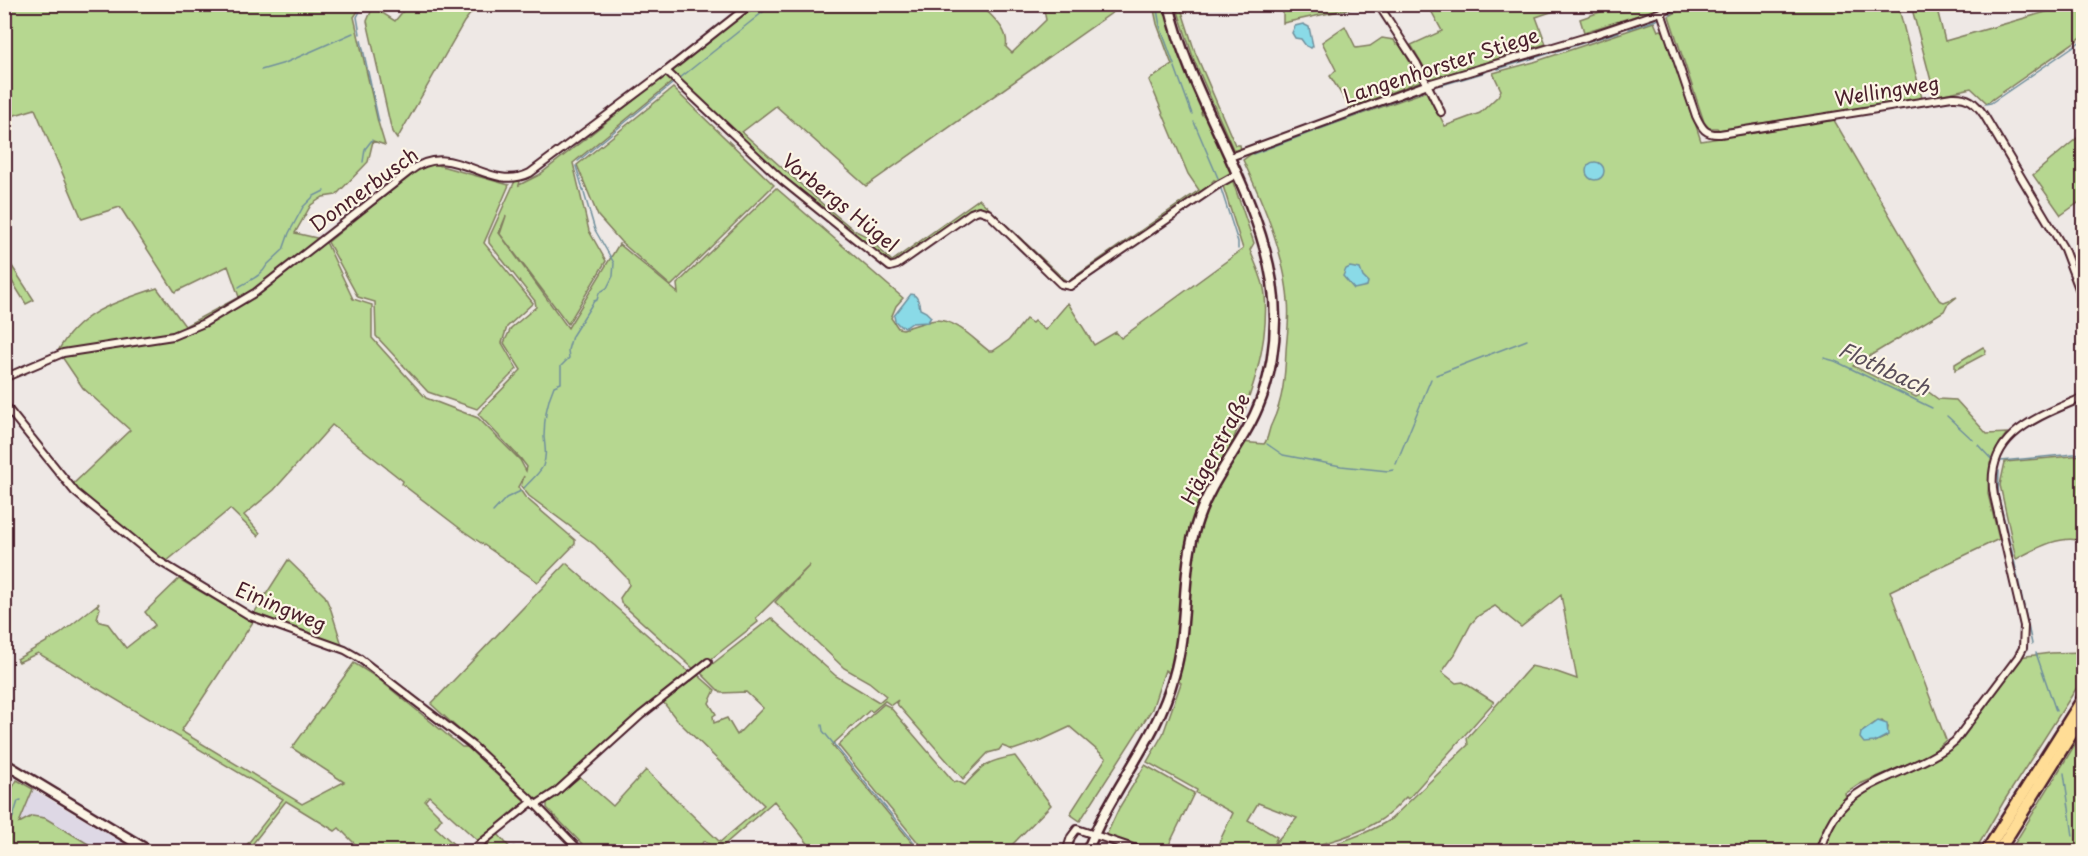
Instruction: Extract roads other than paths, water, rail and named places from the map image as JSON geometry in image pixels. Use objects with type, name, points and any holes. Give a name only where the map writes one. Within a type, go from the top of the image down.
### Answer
[{"type":"highway","points":[[1986,852],[2084,697]]},
{"type":"highway","points":[[1998,852],[2084,714]]},
{"type":"main road","name":"Hägerstraße","points":[[1087,852],[1113,796],[1151,732],[1167,697],[1180,651],[1188,554],[1197,521],[1211,487],[1255,414],[1269,372],[1275,324],[1272,282],[1262,238],[1188,61],[1169,4]]},
{"type":"main road","points":[[4,764],[151,852]]},
{"type":"street","name":"Donnerbusch","points":[[4,378],[63,353],[173,336],[204,323],[256,292],[410,171],[427,161],[436,159],[447,161],[505,178],[523,177],[666,71],[751,4]]},
{"type":"street","points":[[1378,4],[1408,49],[1428,84],[1440,112]]},
{"type":"street","name":"Langenhorster Stiege","points":[[1230,157],[1428,84],[1587,37],[1676,4]]},
{"type":"street","name":"Wellingweg","points":[[1662,9],[1696,116],[1701,127],[1709,134],[1952,97],[1964,97],[1973,101],[1984,115],[2060,241],[2084,302]]},
{"type":"street","name":"Vorbergs Hügel","points":[[666,71],[783,181],[888,266],[897,265],[971,213],[979,210],[988,213],[1061,284],[1070,286],[1237,174]]},
{"type":"street","points":[[1819,852],[1832,821],[1851,798],[1941,752],[1955,741],[2021,652],[2024,626],[1992,488],[1996,464],[2004,446],[2020,428],[2034,419],[2084,397]]},
{"type":"street","name":"Einingweg","points":[[4,404],[75,492],[153,556],[250,616],[345,650],[359,658],[460,736],[534,804],[581,852]]},
{"type":"street","points":[[470,852],[534,804],[564,785],[641,715],[708,662]]},
{"type":"street","points":[[1066,852],[1071,837],[1077,829],[1145,852]]},
{"type":"water","points":[[1303,24],[1309,27],[1313,46],[1311,48],[1306,46],[1301,39],[1295,38],[1292,33],[1295,26]]},
{"type":"water","points":[[1595,162],[1601,165],[1604,171],[1601,177],[1595,180],[1589,177],[1586,171],[1589,165]]},
{"type":"water","points":[[1350,267],[1360,269],[1368,282],[1367,286],[1354,289],[1343,276],[1346,269]]},
{"type":"water","points":[[911,294],[917,298],[920,309],[931,317],[928,322],[912,323],[906,327],[900,326],[894,316]]},
{"type":"water","points":[[1878,721],[1887,724],[1888,735],[1875,742],[1864,743],[1860,738],[1861,733]]},
{"type":"waterway","points":[[360,34],[357,17],[364,4]]},
{"type":"waterway","points":[[680,78],[773,4]]},
{"type":"waterway","points":[[1156,4],[1160,26],[1192,114]]},
{"type":"waterway","points":[[1670,14],[1689,4]]},
{"type":"waterway","points":[[1629,29],[1659,19]]},
{"type":"waterway","points":[[1498,69],[1619,32]]},
{"type":"waterway","points":[[261,70],[285,63],[353,33]]},
{"type":"waterway","points":[[1985,104],[1991,103],[2084,39]]},
{"type":"waterway","points":[[361,40],[379,122]]},
{"type":"waterway","points":[[1442,85],[1486,72]]},
{"type":"waterway","points":[[578,161],[672,84]]},
{"type":"waterway","points":[[1253,154],[1422,91]]},
{"type":"waterway","points":[[1194,122],[1218,178]]},
{"type":"waterway","points":[[363,162],[365,149],[372,140]]},
{"type":"waterway","points":[[524,488],[543,466],[545,417],[554,386],[561,383],[561,366],[569,358],[568,350],[572,336],[594,301],[597,300],[599,293],[607,288],[613,276],[614,263],[595,230],[576,166]]},
{"type":"waterway","points":[[1221,189],[1238,242],[1238,249]]},
{"type":"waterway","points":[[239,287],[258,275],[283,250],[303,207],[314,196],[324,191]]},
{"type":"waterway","points":[[1436,375],[1527,340]]},
{"type":"waterway","name":"Flothbach","points":[[1824,358],[1835,361],[1932,408]]},
{"type":"waterway","points":[[1396,464],[1431,379]]},
{"type":"waterway","name":"Flothbach","points":[[1947,416],[1973,440]]},
{"type":"waterway","points":[[1267,444],[1283,455],[1341,466],[1393,470]]},
{"type":"waterway","points":[[1978,445],[1993,461]]},
{"type":"waterway","name":"Flothbach","points":[[2001,461],[2084,453]]},
{"type":"waterway","name":"Flothbach","points":[[1999,471],[1998,495],[2013,556]]},
{"type":"waterway","points":[[493,512],[506,498],[521,491]]},
{"type":"waterway","name":"Flothbach","points":[[2014,560],[2032,644]]},
{"type":"waterway","name":"Flothbach","points":[[2036,653],[2056,711]]},
{"type":"waterway","points":[[822,725],[823,731],[922,852]]},
{"type":"waterway","name":"Flothbach","points":[[2064,773],[2073,836]]},
{"type":"waterway","points":[[4,828],[13,817],[18,801],[21,800]]}]
